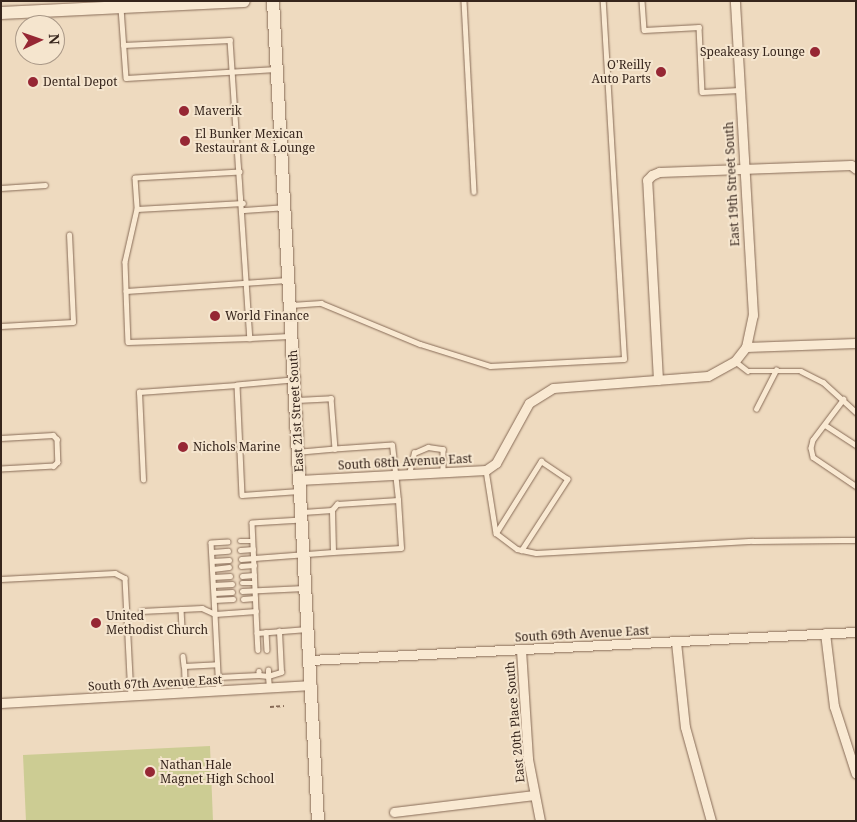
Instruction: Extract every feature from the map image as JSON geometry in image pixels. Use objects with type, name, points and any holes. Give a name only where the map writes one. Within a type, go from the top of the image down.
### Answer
[{"type":"main road","points":[[1,13],[244,1]]},
{"type":"main road","name":"East 21st Street South","points":[[273,1],[318,821]]},
{"type":"street","name":"East 19th Street South","points":[[735,1],[752,315],[746,347],[735,361]]},
{"type":"street","points":[[658,380],[647,180],[659,172],[851,165],[856,169]]},
{"type":"street","points":[[746,347],[856,343]]},
{"type":"street","name":"South 68th Avenue East","points":[[300,486],[394,475],[486,470],[496,463],[521,414],[537,395],[570,385],[708,376],[735,361]]},
{"type":"street","name":"South 69th Avenue East","points":[[310,660],[856,632]]},
{"type":"street","points":[[825,633],[834,706],[856,774]]},
{"type":"street","points":[[676,642],[685,728],[711,821]]},
{"type":"street","name":"East 20th Place South","points":[[521,650],[526,737],[534,795],[540,821]]},
{"type":"street","name":"South 67th Avenue East","points":[[1,703],[185,695],[311,685]]},
{"type":"street","points":[[394,812],[534,795]]},
{"type":"lane","points":[[464,1],[474,192]]},
{"type":"lane","points":[[290,305],[321,303],[420,344],[490,366],[624,359],[603,1]]},
{"type":"lane","points":[[642,1],[644,30],[699,27],[702,92],[740,90]]},
{"type":"lane","points":[[121,7],[126,78],[277,69]]},
{"type":"lane","points":[[123,45],[230,40],[244,210],[250,338]]},
{"type":"lane","points":[[240,172],[135,178],[137,209],[125,262],[128,342],[292,336]]},
{"type":"lane","points":[[1,188],[46,186]]},
{"type":"lane","points":[[137,209],[243,203]]},
{"type":"lane","points":[[244,210],[285,207]]},
{"type":"lane","points":[[1,326],[73,322],[69,235]]},
{"type":"lane","points":[[126,291],[288,279]]},
{"type":"lane","points":[[735,361],[748,371],[801,371],[844,399],[856,412]]},
{"type":"lane","points":[[756,409],[776,370]]},
{"type":"lane","points":[[143,480],[140,392],[294,380]]},
{"type":"lane","points":[[237,385],[242,495],[300,486]]},
{"type":"lane","points":[[295,400],[331,398],[335,449]]},
{"type":"lane","points":[[844,399],[813,440],[813,457],[856,486]]},
{"type":"lane","points":[[824,425],[856,445]]},
{"type":"lane","points":[[1,438],[54,435],[57,439],[58,462],[54,466],[1,469]]},
{"type":"lane","points":[[241,559],[401,548],[392,445],[298,452]]},
{"type":"lane","points":[[408,474],[414,452],[428,447],[443,449],[443,472]]},
{"type":"lane","points":[[496,533],[542,461],[568,479],[522,550]]},
{"type":"lane","points":[[486,470],[496,533],[505,543],[536,553],[753,541],[856,540]]},
{"type":"lane","points":[[258,650],[252,523],[332,510],[337,504],[398,500]]},
{"type":"lane","points":[[332,510],[333,552]]},
{"type":"lane","points":[[240,541],[253,540]]},
{"type":"lane","points":[[219,692],[211,543],[228,542]]},
{"type":"lane","points":[[240,550],[253,549]]},
{"type":"lane","points":[[212,552],[228,551]]},
{"type":"lane","points":[[212,561],[229,560]]},
{"type":"lane","points":[[241,566],[254,566]]},
{"type":"lane","points":[[212,569],[229,567]]},
{"type":"lane","points":[[1,579],[115,573],[125,578],[131,698]]},
{"type":"lane","points":[[242,576],[254,575]]},
{"type":"lane","points":[[213,577],[230,576]]},
{"type":"lane","points":[[242,583],[254,583]]},
{"type":"lane","points":[[213,585],[232,584]]},
{"type":"lane","points":[[242,591],[306,588]]},
{"type":"lane","points":[[214,593],[232,592]]},
{"type":"lane","points":[[243,599],[255,598]]},
{"type":"lane","points":[[214,600],[233,599]]},
{"type":"lane","points":[[141,611],[202,608],[215,614],[256,612]]},
{"type":"lane","points":[[181,609],[182,630]]},
{"type":"lane","points":[[257,633],[308,629]]},
{"type":"lane","points":[[218,677],[259,673],[268,676],[281,672],[279,631]]},
{"type":"lane","points":[[266,632],[267,650]]},
{"type":"lane","points":[[183,656],[185,695]]},
{"type":"lane","points":[[184,666],[217,664]]},
{"type":"lane","points":[[268,670],[269,689]]},
{"type":"path","points":[[270,707],[284,706]]},
{"type":"green space","points":[[210,746],[213,821],[26,821],[23,755]]},
{"type":"place","name":"Speakeasy Lounge","points":[[815,52]]},
{"type":"place","name":"O'Reilly Auto Parts","points":[[661,72]]},
{"type":"place","name":"Dental Depot","points":[[33,82]]},
{"type":"place","name":"Maverik","points":[[184,111]]},
{"type":"place","name":"El Bunker Mexican Restaurant & Lounge","points":[[185,141]]},
{"type":"place","name":"World Finance","points":[[215,316]]},
{"type":"place","name":"Nichols Marine","points":[[183,447]]},
{"type":"place","name":"United Methodist Church","points":[[96,623]]},
{"type":"place","name":"Nathan Hale Magnet High School","points":[[150,772]]}]
